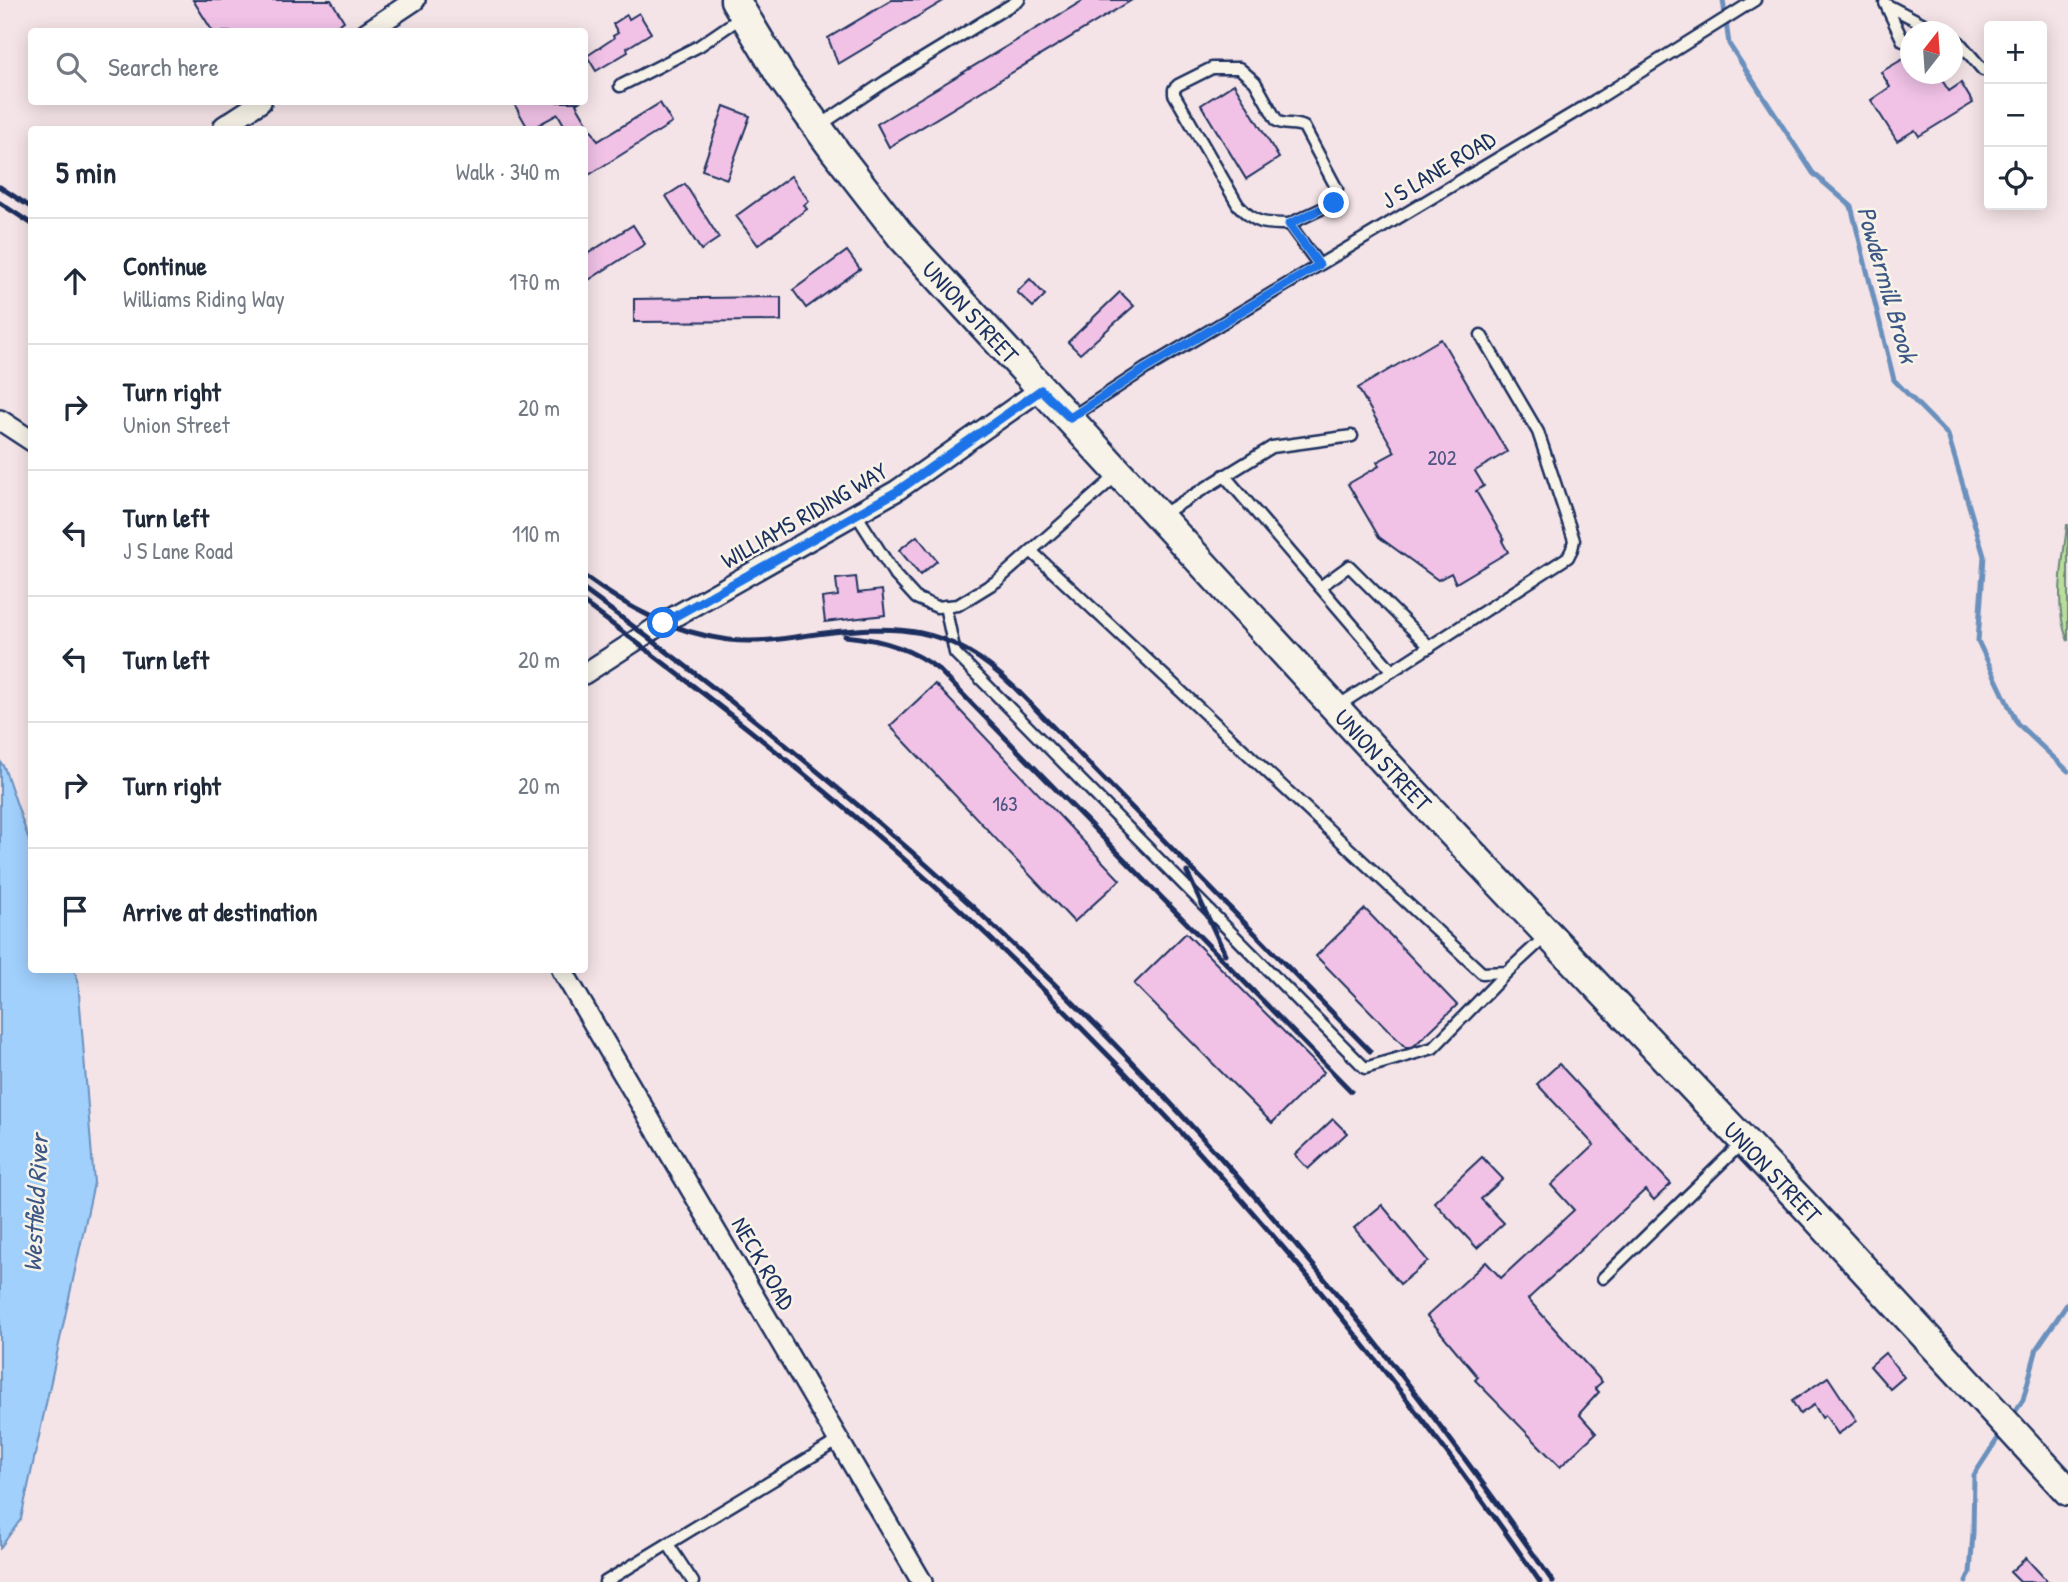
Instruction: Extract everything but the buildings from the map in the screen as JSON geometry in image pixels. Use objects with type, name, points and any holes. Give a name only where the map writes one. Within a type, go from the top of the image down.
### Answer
[{"type":"main road","name":"UNION STREET","points":[[739,8],[782,78],[901,236],[1041,390],[1070,418],[2068,1491]]},
{"type":"street","points":[[373,28],[415,0]]},
{"type":"street","points":[[224,126],[256,105]]},
{"type":"street","name":"WILLIAMS RIDING WAY","points":[[588,671],[663,623],[896,492],[1041,390]]},
{"type":"street","points":[[0,419],[28,438]]},
{"type":"street","name":"NECK ROAD","points":[[564,973],[922,1582]]},
{"type":"lane","points":[[818,126],[1019,0]]},
{"type":"lane","name":"J S LANE ROAD","points":[[1070,418],[1145,369],[1599,98],[1755,0]]},
{"type":"lane","points":[[1885,3],[1919,21]]},
{"type":"lane","points":[[1885,3],[1900,35]]},
{"type":"lane","points":[[620,86],[699,46],[739,8]]},
{"type":"lane","points":[[1963,46],[1983,70]]},
{"type":"lane","points":[[1212,68],[1238,68],[1255,82],[1277,121],[1304,127],[1337,189],[1337,197],[1334,203],[1289,224],[1259,223],[1238,205],[1174,94],[1178,85],[1201,71],[1212,68]]},
{"type":"lane","points":[[1289,224],[1319,265]]},
{"type":"lane","points":[[1336,707],[1568,557],[1573,549],[1574,540],[1538,432],[1481,335]]},
{"type":"lane","points":[[1160,517],[1272,447],[1352,436]]},
{"type":"lane","points":[[856,514],[895,575],[916,598],[937,607],[958,604],[997,581],[1119,472]]},
{"type":"lane","points":[[1224,475],[1392,671]]},
{"type":"lane","points":[[1031,551],[1482,974],[1507,972]]},
{"type":"lane","points":[[1320,587],[1349,566],[1430,648]]},
{"type":"lane","points":[[945,606],[955,653],[1366,1068],[1433,1048],[1549,933]]},
{"type":"lane","points":[[1603,1278],[1744,1141]]},
{"type":"lane","points":[[605,1582],[839,1440]]},
{"type":"lane","points":[[668,1544],[693,1582]]},
{"type":"green space","points":[[2067,525],[2068,641],[2063,627],[2060,598]]},
{"type":"water","name":"Westfield River","points":[[0,761],[28,837],[28,973],[75,973],[78,980],[94,1183],[21,1519],[0,1548]]},
{"type":"waterway","name":"Powdermill Brook","points":[[1723,0],[1729,44],[1813,173],[1851,206],[1894,380],[1948,435],[1984,556],[1978,641],[2017,723],[2068,771]]},
{"type":"waterway","name":"Powdermill Brook","points":[[2011,1418],[2023,1400],[2037,1348],[2068,1303]]},
{"type":"waterway","name":"Powdermill Brook","points":[[1966,1582],[1970,1573],[1973,1533],[1974,1475],[2002,1432]]},
{"type":"railway","points":[[0,187],[28,205]]},
{"type":"railway","points":[[0,203],[28,221]]},
{"type":"railway","points":[[588,579],[617,599],[652,617],[709,637],[759,641],[840,631],[895,630],[943,639],[966,650],[1015,688],[1370,1051]]},
{"type":"railway","points":[[588,593],[744,712],[900,841],[975,908],[1119,1049],[1188,1122],[1332,1288],[1467,1462],[1553,1582]]},
{"type":"railway","points":[[588,606],[726,712],[865,825],[954,904],[1114,1061],[1191,1143],[1338,1313],[1475,1490],[1540,1582]]},
{"type":"railway","points":[[845,636],[895,646],[918,656],[939,670],[1351,1091]]},
{"type":"railway","points":[[1187,872],[1225,954]]},
{"type":"route","points":[[663,623],[896,492],[1041,390],[1070,418],[1145,369],[1319,265],[1289,224],[1334,203]]}]
